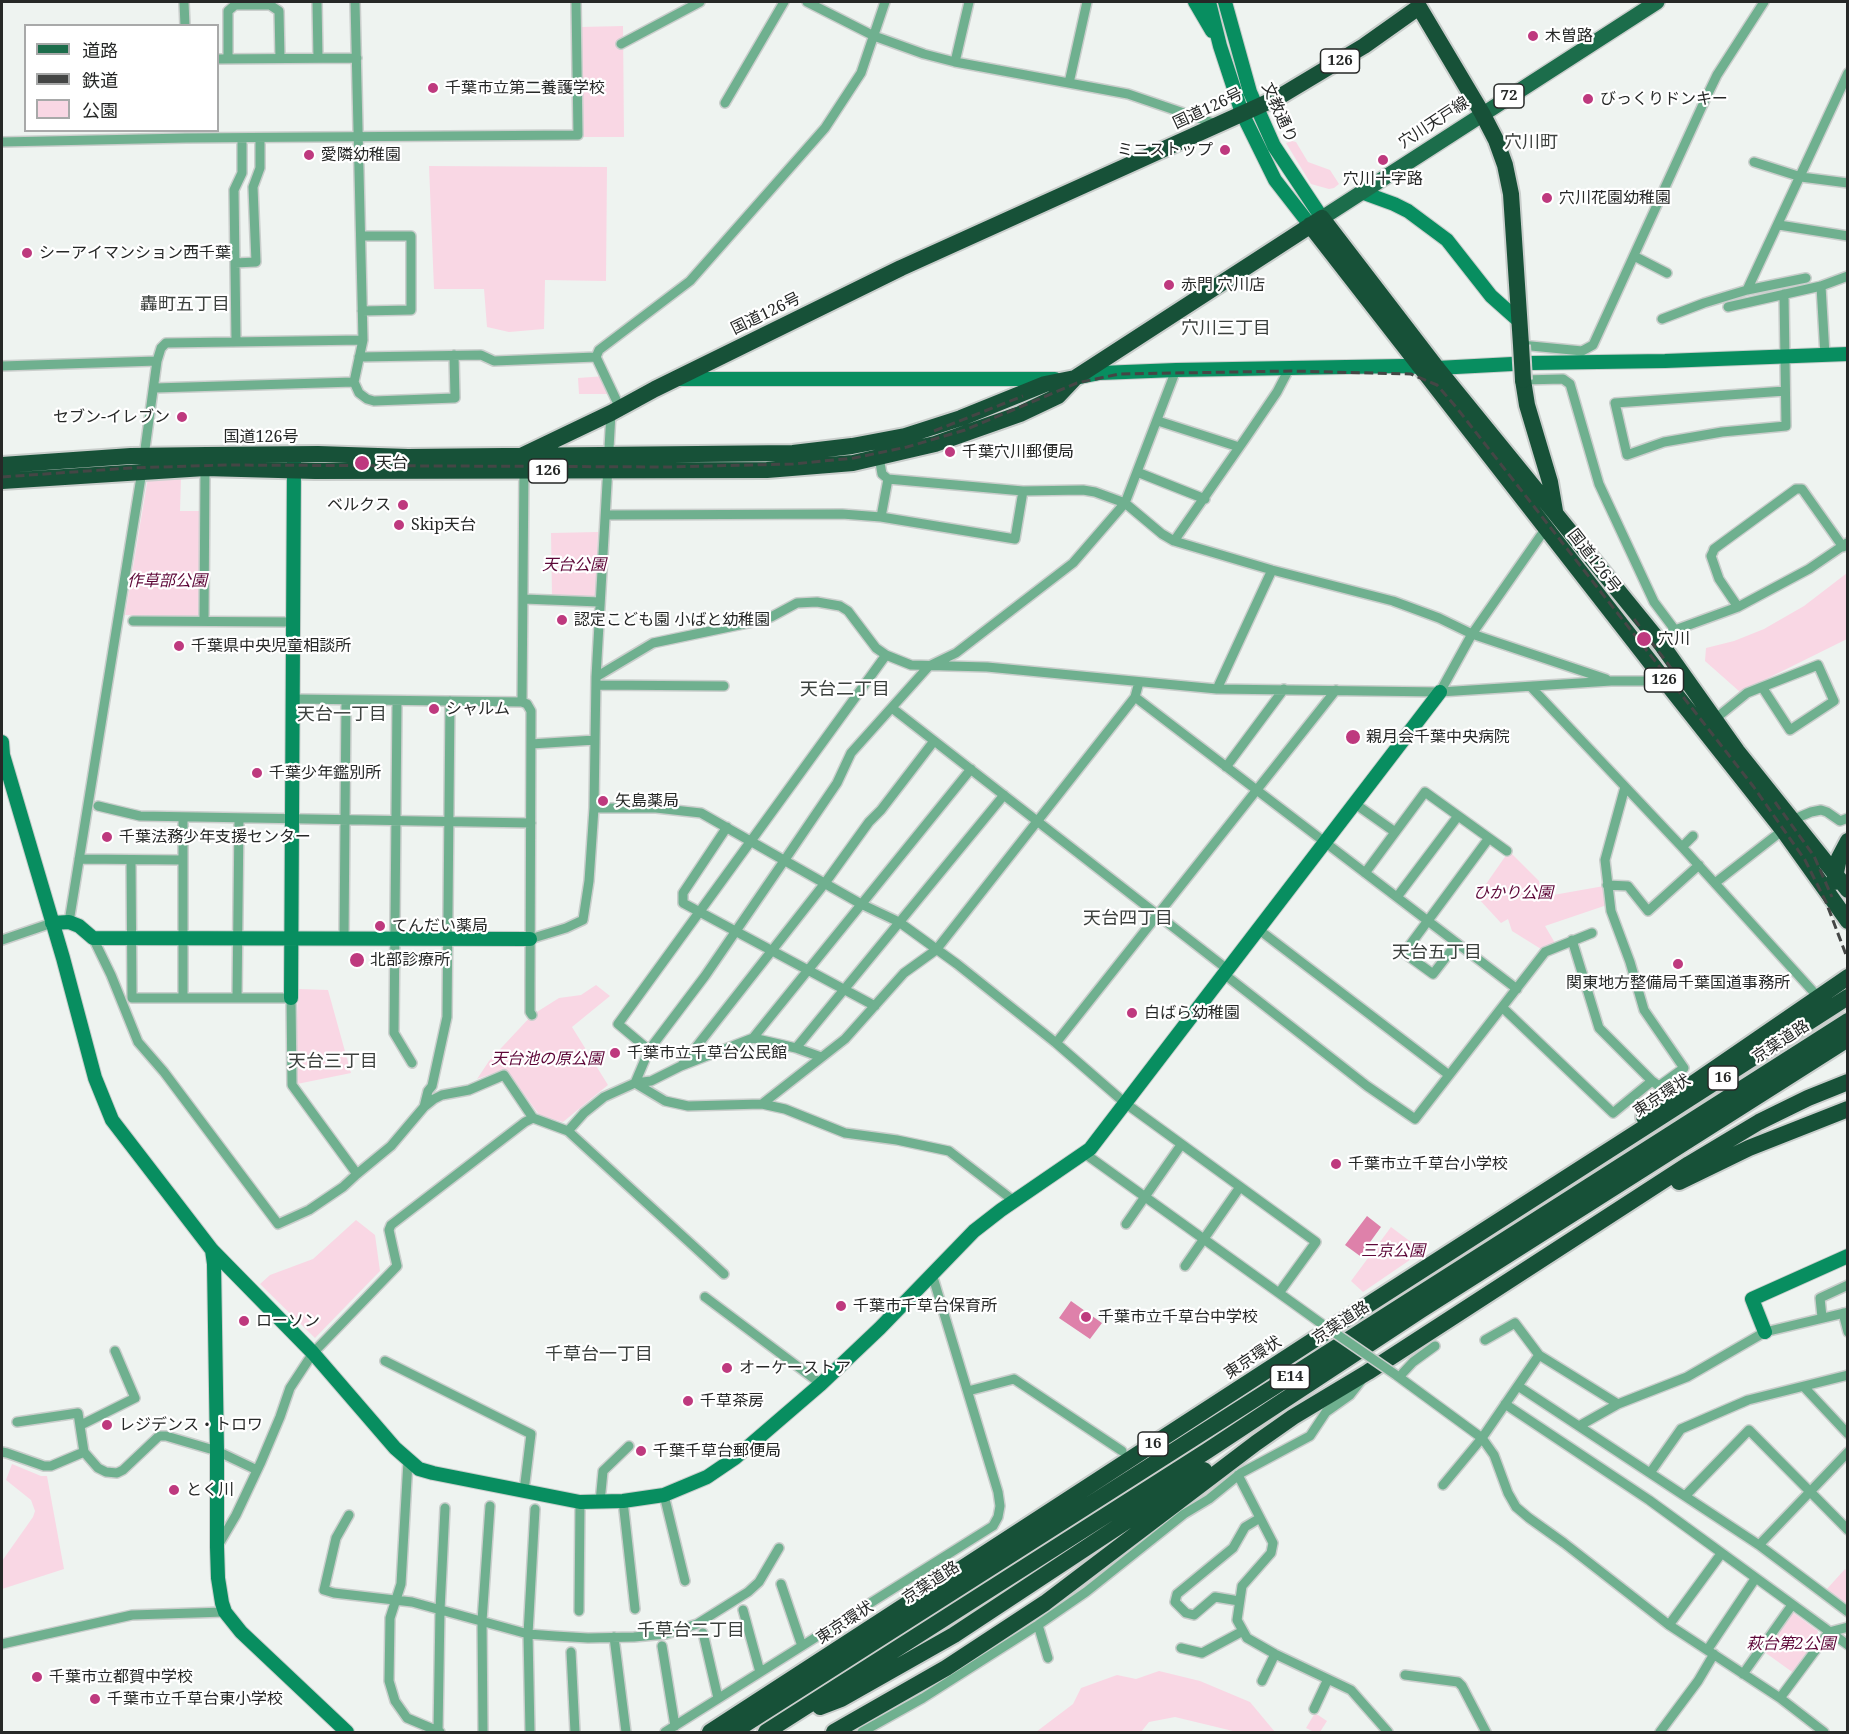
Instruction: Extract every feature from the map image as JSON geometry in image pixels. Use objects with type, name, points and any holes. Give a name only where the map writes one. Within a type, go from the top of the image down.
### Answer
[{"type":"highway","name":"国道126号","points":[[2,481],[143,464],[205,468],[294,463],[489,471],[523,463],[676,379],[901,268],[1218,125],[1301,85],[1364,46],[1424,4],[1482,113],[1505,165],[1511,194],[1523,380],[1527,405],[1550,482],[1555,512]]},
{"type":"highway","name":"国道126号","points":[[2,465],[609,463],[784,470],[853,463],[935,444],[1020,414],[1058,396],[1075,378],[1316,222],[1430,368],[1546,528],[1665,681],[1788,825],[1804,835],[1848,890]]},
{"type":"highway","name":"国道126号","points":[[1430,368],[1555,512],[1659,641],[1788,825],[1845,918]]},
{"type":"highway","name":"国道126号","points":[[609,463],[776,454],[852,446],[905,436],[932,428],[1045,384],[1075,378]]},
{"type":"highway","points":[[1804,835],[1827,846],[1848,840]]},
{"type":"highway","points":[[1845,918],[1835,890],[1835,874],[1839,858],[1848,840]]},
{"type":"highway","points":[[1598,1159],[1605,1144],[1848,977]]},
{"type":"highway","name":"東京環状","points":[[710,1732],[1336,1325],[1848,997]]},
{"type":"highway","name":"京葉道路","points":[[733,1732],[1848,1022]]},
{"type":"highway","name":"京葉道路","points":[[770,1730],[1207,1451],[1421,1310],[1848,1040]]},
{"type":"highway","points":[[834,1732],[946,1668],[1045,1603],[1256,1443],[1689,1164],[1760,1122],[1808,1098],[1848,1082]]},
{"type":"highway","points":[[1641,1195],[1676,1183],[1749,1148],[1848,1109]]},
{"type":"highway","points":[[770,1730],[841,1699],[954,1635],[1314,1399],[1329,1395]]},
{"type":"main road","name":"穴川天戸線","points":[[1316,222],[1482,113],[1658,2]]},
{"type":"street","points":[[184,2],[184,24]]},
{"type":"street","points":[[317,2],[318,58]]},
{"type":"street","points":[[355,2],[363,340],[354,382],[358,393],[374,401],[455,398],[454,356]]},
{"type":"street","points":[[2,142],[186,134],[242,138],[578,135],[576,2]]},
{"type":"street","points":[[621,44],[700,2]]},
{"type":"street","points":[[725,103],[784,2]]},
{"type":"street","points":[[807,2],[819,4],[874,36],[924,54],[955,62],[1128,94],[1218,125]]},
{"type":"street","points":[[93,938],[530,939],[583,920],[589,881],[594,808],[596,681],[603,537],[615,411],[596,357],[598,350],[690,281],[825,128],[861,73],[885,2]]},
{"type":"street","points":[[955,62],[969,2]]},
{"type":"street","points":[[1069,83],[1087,2]]},
{"type":"street","points":[[1195,2],[1220,46]]},
{"type":"street","points":[[1209,2],[1220,46]]},
{"type":"street","points":[[1521,345],[1582,351],[1593,345],[1717,75],[1764,2]]},
{"type":"street","points":[[228,59],[228,10],[235,5],[270,5],[279,11],[280,58]]},
{"type":"street","name":"文教通り","points":[[1229,5],[1250,92],[1250,110]]},
{"type":"street","name":"文教通り","points":[[1220,46],[1250,110],[1275,180],[1316,222]]},
{"type":"street","points":[[219,59],[357,58]]},
{"type":"street","points":[[1747,291],[1848,73]]},
{"type":"street","points":[[236,341],[234,190],[242,173],[242,138]]},
{"type":"street","points":[[235,262],[255,262],[253,187],[260,168],[260,138]]},
{"type":"street","points":[[1754,162],[1801,177],[1848,183]]},
{"type":"street","points":[[1361,192],[1408,211],[1447,240],[1491,296],[1518,320]]},
{"type":"street","points":[[1779,225],[1848,236]]},
{"type":"street","points":[[361,236],[411,236],[411,310],[362,311]]},
{"type":"street","points":[[1634,256],[1667,273]]},
{"type":"street","points":[[1728,307],[1821,286],[1848,276]]},
{"type":"street","points":[[1662,319],[1704,303],[1806,278]]},
{"type":"street","points":[[1821,286],[1825,355]]},
{"type":"street","points":[[1784,294],[1786,426],[1722,432],[1664,441],[1627,455],[1615,403],[1785,392]]},
{"type":"street","points":[[69,922],[161,348],[166,343],[363,340]]},
{"type":"street","points":[[676,379],[1075,378],[1100,373],[1176,370],[1403,366],[1430,368],[1848,354]]},
{"type":"street","points":[[359,357],[481,355],[494,361],[596,357]]},
{"type":"street","points":[[2,366],[157,362]]},
{"type":"street","points":[[1174,541],[1276,392],[1289,369]]},
{"type":"street","points":[[635,1083],[649,1050],[705,976],[784,861],[837,783],[851,753],[929,666],[956,653],[1073,563],[1125,503],[1176,370]]},
{"type":"street","points":[[1523,380],[1563,379],[1570,384],[1599,484],[1654,602],[1675,630]]},
{"type":"street","points":[[154,388],[354,382]]},
{"type":"street","points":[[1158,421],[1239,447]]},
{"type":"street","points":[[879,457],[882,474],[888,479],[1023,491],[1083,490],[1095,492],[1125,503],[1162,534],[1174,541],[1272,570],[1393,601],[1439,618],[1472,634],[1611,681]]},
{"type":"street","points":[[294,463],[292,1085],[357,1174]]},
{"type":"street","points":[[522,702],[523,463]]},
{"type":"street","points":[[204,621],[205,468]]},
{"type":"street","points":[[1137,472],[1204,499]]},
{"type":"street","points":[[881,517],[888,479]]},
{"type":"street","points":[[1659,641],[1675,630],[1738,607],[1809,569],[1845,545],[1802,489],[1796,489],[1713,552],[1711,556],[1719,579],[1738,607]]},
{"type":"street","points":[[606,515],[842,514],[881,517],[1015,539],[1023,491]]},
{"type":"street","points":[[2,742],[3,755],[95,1078],[112,1120],[213,1250],[313,1353],[394,1448],[419,1469],[580,1502],[623,1502],[664,1495],[707,1477],[735,1458],[821,1384],[880,1328],[974,1231],[1090,1149],[1440,692],[1472,634],[1546,528]]},
{"type":"street","points":[[1217,689],[1272,570]]},
{"type":"street","points":[[524,599],[600,602]]},
{"type":"street","points":[[596,681],[653,643],[758,621],[771,617],[797,603],[807,602],[831,604],[848,611],[876,648],[886,655],[911,665],[987,667],[1217,689],[1440,692],[1611,681],[1665,681]]},
{"type":"street","points":[[133,621],[293,622]]},
{"type":"street","points":[[649,1050],[618,1024],[886,655]]},
{"type":"street","points":[[1715,719],[1748,693],[1762,687],[1818,665],[1834,701],[1790,730],[1762,687]]},
{"type":"street","points":[[596,681],[723,687]]},
{"type":"street","points":[[762,1104],[845,1039],[904,973],[936,950],[1135,697],[1139,682]]},
{"type":"street","points":[[1531,687],[1699,865],[1819,998]]},
{"type":"street","points":[[1226,767],[1284,689]]},
{"type":"street","points":[[1056,1043],[1336,690]]},
{"type":"street","points":[[1135,697],[1517,989]]},
{"type":"street","points":[[294,699],[522,702],[527,704],[531,711],[530,1012],[532,1015]]},
{"type":"street","points":[[344,939],[346,700]]},
{"type":"street","points":[[397,701],[394,1033],[412,1063]]},
{"type":"street","points":[[424,1107],[428,1091],[432,1086],[447,1017],[450,701]]},
{"type":"street","points":[[892,708],[1158,915],[1367,1086],[1415,1119],[1545,952],[1592,933]]},
{"type":"street","points":[[531,744],[595,740]]},
{"type":"street","points":[[681,1066],[825,884],[869,822],[881,810],[934,741]]},
{"type":"street","points":[[568,1131],[584,1113],[604,1097],[635,1083],[651,1081],[681,1066],[753,1038],[971,769]]},
{"type":"street","points":[[1572,940],[1599,1028],[1659,1086],[1684,1068],[1644,1010],[1630,962],[1611,911],[1605,860],[1625,787]]},
{"type":"street","points":[[1365,873],[1425,792],[1507,850]]},
{"type":"street","points":[[796,1048],[1004,795]]},
{"type":"street","points":[[1354,802],[1395,832]]},
{"type":"street","points":[[98,806],[140,816],[183,818],[531,823]]},
{"type":"street","points":[[594,808],[656,808],[701,813],[861,904],[899,922],[957,964],[1056,1043],[1125,1103],[1316,1242],[1279,1293]]},
{"type":"street","points":[[1715,883],[1788,825],[1811,812],[1821,810],[1840,821],[1848,818]]},
{"type":"street","points":[[1397,897],[1458,816]]},
{"type":"street","points":[[183,818],[183,998]]},
{"type":"street","points":[[237,998],[239,818]]},
{"type":"street","points":[[727,827],[683,893],[683,903],[875,1006]]},
{"type":"street","points":[[1682,847],[1693,836]]},
{"type":"street","points":[[1457,943],[1433,974],[1404,953],[1489,838]]},
{"type":"street","points":[[80,859],[183,860]]},
{"type":"street","points":[[131,860],[132,998],[291,998]]},
{"type":"street","points":[[1607,885],[1628,886],[1648,911],[1699,865]]},
{"type":"street","points":[[2,940],[52,923],[69,922],[79,926],[93,938],[111,975],[138,1042],[164,1072],[278,1224],[309,1210],[343,1187],[391,1146],[424,1107],[442,1095],[469,1090],[504,1075],[533,1118],[568,1131],[724,1274]]},
{"type":"street","points":[[1258,929],[1449,1075]]},
{"type":"street","points":[[1503,1008],[1613,1113],[1652,1081]]},
{"type":"street","points":[[753,1038],[796,1048],[821,1057]]},
{"type":"street","points":[[635,1083],[665,1101],[688,1106],[762,1104],[785,1109],[845,1133],[897,1140],[949,1151],[1014,1202]]},
{"type":"street","points":[[217,1547],[236,1515],[257,1470],[290,1388],[313,1353],[397,1266],[389,1230],[391,1225],[533,1118]]},
{"type":"street","points":[[1126,1224],[1182,1145]]},
{"type":"street","points":[[1084,1153],[1482,1438],[1494,1455],[1508,1493],[1516,1507],[1669,1625],[1780,1698],[1824,1732]]},
{"type":"street","points":[[1185,1266],[1240,1187]]},
{"type":"street","points":[[213,1250],[217,1547],[219,1584],[225,1612],[241,1632],[346,1732]]},
{"type":"street","points":[[1765,1332],[1752,1299],[1848,1256]]},
{"type":"street","points":[[665,1732],[993,1526],[1000,1506],[998,1492],[932,1274]]},
{"type":"street","points":[[1822,1317],[1820,1298],[1848,1285]]},
{"type":"street","points":[[705,1297],[821,1384]]},
{"type":"street","points":[[1579,1426],[1618,1404],[1687,1377],[1765,1332],[1846,1313],[1848,1332]]},
{"type":"street","points":[[1485,1340],[1515,1323],[1539,1355],[1618,1404]]},
{"type":"street","points":[[1398,1376],[1435,1346]]},
{"type":"street","points":[[81,1425],[135,1398],[115,1351]]},
{"type":"street","points":[[1443,1485],[1482,1438],[1539,1355]]},
{"type":"street","points":[[385,1361],[531,1434],[524,1491]]},
{"type":"street","points":[[862,1732],[923,1698],[1038,1625],[1086,1592],[1184,1514],[1209,1499],[1238,1476],[1310,1436],[1326,1412],[1350,1395],[1368,1372]]},
{"type":"street","points":[[1650,1473],[1681,1429],[1748,1400],[1848,1375]]},
{"type":"street","points":[[968,1391],[1014,1379],[1122,1451]]},
{"type":"street","points":[[1518,1386],[1759,1545],[1848,1612]]},
{"type":"street","points":[[1804,1387],[1848,1434]]},
{"type":"street","points":[[1505,1404],[1649,1500],[1755,1580],[1848,1645]]},
{"type":"street","points":[[17,1422],[78,1413],[84,1452],[98,1468],[106,1472],[117,1473],[123,1470],[159,1436],[217,1451],[257,1470]]},
{"type":"street","points":[[1685,1496],[1749,1430],[1848,1530]]},
{"type":"street","points":[[600,1502],[603,1471],[629,1446]]},
{"type":"street","points":[[2,1452],[44,1466],[51,1466],[84,1452]]},
{"type":"street","points":[[1759,1545],[1848,1452]]},
{"type":"street","points":[[408,1461],[401,1584],[390,1618],[389,1681],[395,1701],[408,1718],[439,1732],[440,1610],[445,1508]]},
{"type":"street","points":[[1238,1476],[1273,1543],[1271,1553],[1242,1586],[1237,1620],[1247,1638],[1351,1690],[1388,1732]]},
{"type":"street","points":[[664,1495],[685,1581]]},
{"type":"street","points":[[579,1611],[580,1502]]},
{"type":"street","points":[[623,1502],[635,1609]]},
{"type":"street","points":[[483,1732],[482,1621],[490,1506]]},
{"type":"street","points":[[530,1732],[528,1634],[535,1509]]},
{"type":"street","points":[[349,1515],[336,1538],[324,1590],[395,1600],[528,1634],[588,1638],[666,1634],[697,1624],[748,1592],[759,1582],[779,1548]]},
{"type":"street","points":[[1239,1601],[1215,1597],[1194,1615],[1186,1613],[1175,1602],[1177,1594],[1233,1548],[1245,1527],[1260,1518]]},
{"type":"street","points":[[1669,1625],[1721,1554]]},
{"type":"street","points":[[1660,1732],[1698,1681],[1711,1652],[1755,1580]]},
{"type":"street","points":[[781,1584],[802,1646]]},
{"type":"street","points":[[1743,1674],[1792,1605]]},
{"type":"street","points":[[743,1610],[760,1672]]},
{"type":"street","points":[[2,1644],[132,1615],[225,1612]]},
{"type":"street","points":[[1038,1625],[1048,1658]]},
{"type":"street","points":[[1780,1698],[1829,1632],[1848,1628]]},
{"type":"street","points":[[1181,1648],[1202,1653],[1243,1631]]},
{"type":"street","points":[[703,1633],[718,1698]]},
{"type":"street","points":[[614,1637],[626,1732]]},
{"type":"street","points":[[662,1646],[675,1726]]},
{"type":"street","points":[[571,1652],[575,1732]]},
{"type":"street","points":[[1262,1681],[1275,1654]]},
{"type":"street","points":[[1405,1675],[1458,1682],[1485,1732]]},
{"type":"street","points":[[1314,1709],[1328,1679]]},
{"type":"green space","points":[[623,26],[624,137],[582,137],[581,27]]},
{"type":"green space","points":[[1296,142],[1308,162],[1330,170],[1339,184],[1329,189],[1311,184],[1286,143]]},
{"type":"green space","points":[[429,166],[607,167],[606,281],[545,280],[544,329],[509,332],[487,327],[484,289],[434,289]]},
{"type":"green space","points":[[606,376],[612,394],[579,394],[578,378]]},
{"type":"green space","name":"作草部公園","points":[[148,477],[181,477],[180,511],[200,511],[202,613],[198,618],[125,615]]},
{"type":"green space","name":"天台公園","points":[[598,532],[596,597],[592,600],[552,596],[551,533]]},
{"type":"green space","points":[[1847,573],[1847,639],[1740,692],[1705,661],[1706,648],[1734,641],[1764,629],[1804,606]]},
{"type":"green space","name":"ひかり公園","points":[[1509,851],[1539,881],[1542,897],[1604,886],[1607,905],[1545,926],[1555,943],[1541,949],[1512,931],[1508,919],[1501,923],[1477,897]]},
{"type":"green space","name":"天台池の原公園","points":[[596,985],[610,996],[572,1027],[608,1085],[563,1122],[540,1116],[507,1071],[503,1070],[477,1079],[489,1061],[532,1015],[559,998],[581,995]]},
{"type":"green space","points":[[298,989],[328,990],[351,1073],[297,1084],[295,1076]]},
{"type":"green space","points":[[356,1220],[375,1235],[380,1271],[315,1338],[260,1284],[270,1275],[313,1259]]},
{"type":"green space","name":"三京公園","points":[[1391,1227],[1423,1251],[1363,1292],[1351,1281]]},
{"type":"green space","points":[[12,1464],[41,1476],[47,1476],[64,1569],[2,1589],[2,1561],[35,1511],[31,1500],[6,1480]]},
{"type":"green space","points":[[1845,1569],[1847,1571],[1847,1606],[1826,1590]]},
{"type":"green space","name":"萩台第2公園","points":[[1791,1611],[1818,1631],[1817,1639],[1795,1674],[1763,1651]]},
{"type":"green space","points":[[1159,1671],[1200,1681],[1250,1702],[1275,1732],[1237,1732],[1175,1717],[1149,1722],[1141,1732],[1036,1732],[1073,1704],[1081,1688],[1117,1675],[1136,1679]]},
{"type":"green space","points":[[1315,1713],[1327,1721],[1320,1732],[1306,1728]]},
{"type":"shaded area","points":[[1367,1216],[1381,1227],[1360,1256],[1345,1245]]},
{"type":"shaded area","points":[[1071,1301],[1102,1323],[1090,1339],[1059,1318]]},
{"type":"railway","points":[[2,477],[130,468],[225,465],[667,467],[793,464],[854,458],[907,447],[965,430],[1077,383],[1119,374],[1291,371],[1411,374],[1437,385],[1456,407],[1753,786],[1805,860],[1826,902],[1848,960]]},
{"type":"railway","points":[[934,431],[1023,396]]},
{"type":"railway","points":[[1634,619],[1674,672]]},
{"type":"railway","points":[[1775,802],[1814,856],[1832,897]]},
{"type":"place","name":"木曽路","points":[[1533,36]]},
{"type":"place","name":"千葉市立第二養護学校","points":[[433,88]]},
{"type":"place","name":"びっくりドンキー","points":[[1588,99]]},
{"type":"place","name":"ミニストップ","points":[[1225,150]]},
{"type":"place","name":"愛隣幼稚園","points":[[309,155]]},
{"type":"place","name":"穴川十字路","points":[[1383,160]]},
{"type":"place","name":"穴川花園幼稚園","points":[[1547,198]]},
{"type":"place","name":"シーアイマンション西千葉","points":[[27,253]]},
{"type":"place","name":"赤門 穴川店","points":[[1169,285]]},
{"type":"place","name":"セブン-イレブン","points":[[182,417]]},
{"type":"place","name":"千葉穴川郵便局","points":[[950,452]]},
{"type":"place","name":"天台","points":[[362,463]]},
{"type":"place","name":"ベルクス","points":[[403,505]]},
{"type":"place","name":"Skip天台","points":[[399,525]]},
{"type":"place","name":"認定こども園 小ばと幼稚園","points":[[562,620]]},
{"type":"place","name":"穴川","points":[[1644,639]]},
{"type":"place","name":"千葉県中央児童相談所","points":[[179,646]]},
{"type":"place","name":"シャルム","points":[[434,709]]},
{"type":"place","name":"親月会千葉中央病院","points":[[1353,737]]},
{"type":"place","name":"千葉少年鑑別所","points":[[257,773]]},
{"type":"place","name":"矢島薬局","points":[[603,801]]},
{"type":"place","name":"千葉法務少年支援センター","points":[[107,837]]},
{"type":"place","name":"てんだい薬局","points":[[380,926]]},
{"type":"place","name":"北部診療所","points":[[357,960]]},
{"type":"place","name":"関東地方整備局千葉国道事務所","points":[[1678,964]]},
{"type":"place","name":"白ばら幼稚園","points":[[1132,1013]]},
{"type":"place","name":"千葉市立千草台公民館","points":[[615,1053]]},
{"type":"place","name":"千葉市立千草台小学校","points":[[1336,1164]]},
{"type":"place","name":"千葉市千草台保育所","points":[[841,1306]]},
{"type":"place","name":"千葉市立千草台中学校","points":[[1086,1317]]},
{"type":"place","name":"ローソン","points":[[244,1321]]},
{"type":"place","name":"オーケーストア","points":[[727,1368]]},
{"type":"place","name":"千草茶房","points":[[688,1401]]},
{"type":"place","name":"レジデンス・トロワ","points":[[107,1425]]},
{"type":"place","name":"千葉千草台郵便局","points":[[641,1451]]},
{"type":"place","name":"とく川","points":[[174,1490]]},
{"type":"place","name":"千葉市立都賀中学校","points":[[37,1677]]},
{"type":"place","name":"千葉市立千草台東小学校","points":[[95,1699]]},
{"type":"district","name":"穴川町","points":[[1531,143]]},
{"type":"district","name":"轟町五丁目","points":[[185,305]]},
{"type":"district","name":"穴川三丁目","points":[[1226,329]]},
{"type":"district","name":"天台二丁目","points":[[845,690]]},
{"type":"district","name":"天台一丁目","points":[[342,715]]},
{"type":"district","name":"天台四丁目","points":[[1128,919]]},
{"type":"district","name":"天台五丁目","points":[[1437,953]]},
{"type":"district","name":"天台三丁目","points":[[333,1062]]},
{"type":"district","name":"千草台一丁目","points":[[599,1355]]},
{"type":"district","name":"千草台二丁目","points":[[691,1631]]}]
